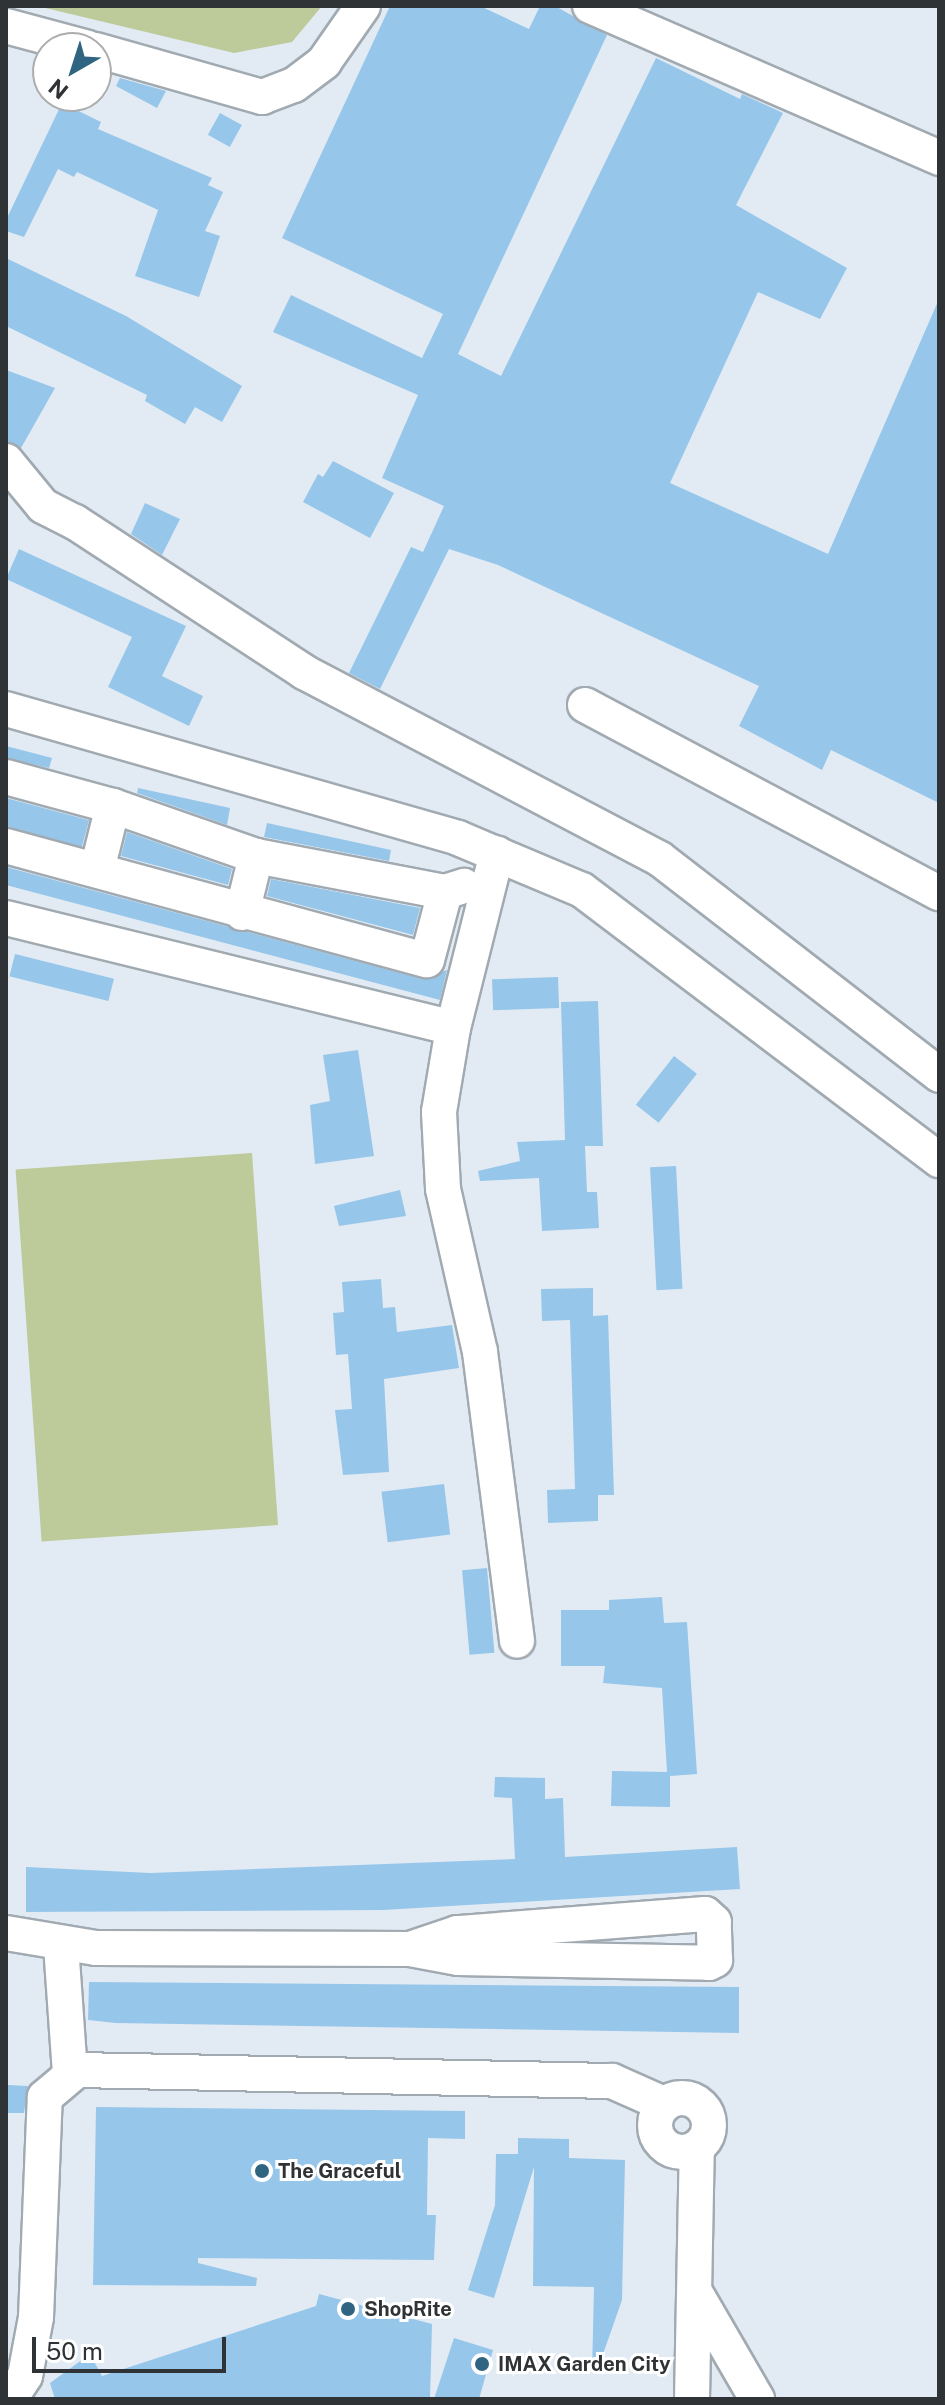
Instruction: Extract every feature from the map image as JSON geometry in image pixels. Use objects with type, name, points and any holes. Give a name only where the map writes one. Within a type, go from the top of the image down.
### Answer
[{"type":"street","points":[[112,55],[262,97],[294,85],[324,62],[363,6]]},
{"type":"street","points":[[590,6],[939,158]]},
{"type":"street","points":[[6,26],[32,33]]},
{"type":"street","points":[[6,461],[43,506],[75,522],[304,672],[660,859],[939,1075]]},
{"type":"street","points":[[585,705],[939,893]]},
{"type":"street","points":[[6,709],[494,865],[582,890],[939,1160]]},
{"type":"street","points":[[6,777],[113,806],[256,856],[445,892],[494,865]]},
{"type":"street","points":[[97,870],[113,806]]},
{"type":"street","points":[[6,846],[242,913],[427,960],[445,892]]},
{"type":"street","points":[[242,913],[256,856]]},
{"type":"street","points":[[494,865],[453,1028],[439,1112],[443,1189],[480,1352],[517,1641]]},
{"type":"street","points":[[6,918],[453,1028]]},
{"type":"street","points":[[6,1933],[61,1945],[410,1949],[458,1958],[709,1963],[715,1960],[714,1922],[705,1914],[457,1933],[410,1949]]},
{"type":"street","points":[[61,1945],[70,2074]]},
{"type":"street","points":[[10,2399],[25,2376],[36,2317],[45,2097],[70,2074],[570,2078],[622,2083],[664,2104],[681,2097],[704,2109],[710,2125],[697,2148],[692,2399]]},
{"type":"street","points":[[695,2292],[757,2399]]},
{"type":"green space","points":[[37,6],[322,6],[292,42],[234,53]]},
{"type":"green space","points":[[252,1153],[278,1525],[42,1542],[16,1170]]},
{"type":"building","points":[[390,6],[480,6],[529,29],[540,6],[555,6],[607,35],[458,354],[501,376],[656,58],[740,99],[742,94],[783,113],[736,205],[847,268],[820,319],[758,292],[670,483],[828,554],[939,299],[939,803],[831,750],[822,770],[739,726],[759,686],[498,565],[449,549],[380,689],[349,673],[411,547],[423,552],[444,506],[382,478],[418,395],[273,332],[291,295],[422,358],[443,314],[282,238]]},
{"type":"building","points":[[120,78],[166,91],[157,108],[116,86]]},
{"type":"building","points":[[58,112],[80,112],[101,122],[98,129],[212,178],[208,185],[223,192],[205,231],[220,236],[199,297],[135,276],[158,210],[77,172],[74,177],[58,169],[24,237],[6,231],[6,220]]},
{"type":"building","points":[[220,113],[242,125],[230,147],[208,135]]},
{"type":"building","points":[[6,258],[126,316],[242,386],[222,422],[195,407],[185,424],[145,401],[147,395],[6,326]]},
{"type":"building","points":[[6,370],[55,388],[21,448],[6,441]]},
{"type":"building","points":[[333,461],[394,493],[370,538],[303,502],[318,474],[323,477]]},
{"type":"building","points":[[145,503],[180,519],[162,555],[131,534]]},
{"type":"building","points":[[19,549],[186,626],[162,676],[203,696],[189,726],[108,687],[132,637],[6,579]]},
{"type":"building","points":[[6,746],[52,758],[49,768],[6,758]]},
{"type":"building","points":[[138,788],[230,808],[227,825],[137,793]]},
{"type":"building","points":[[6,798],[89,820],[82,848],[6,828]]},
{"type":"building","points":[[267,823],[391,850],[389,861],[264,837]]},
{"type":"building","points":[[127,832],[232,869],[228,885],[121,856]]},
{"type":"building","points":[[6,867],[422,979],[447,970],[440,1000],[6,885]]},
{"type":"building","points":[[271,879],[420,908],[413,935],[267,896]]},
{"type":"building","points":[[15,954],[114,979],[108,1001],[9,976]]},
{"type":"building","points":[[558,977],[559,1008],[493,1010],[492,979]]},
{"type":"building","points":[[598,1001],[603,1146],[585,1146],[587,1192],[597,1192],[599,1228],[542,1231],[539,1178],[480,1181],[478,1171],[520,1161],[517,1142],[565,1140],[561,1002]]},
{"type":"building","points":[[358,1050],[374,1156],[315,1164],[310,1105],[330,1101],[323,1055]]},
{"type":"building","points":[[674,1056],[697,1074],[659,1123],[636,1105]]},
{"type":"building","points":[[676,1166],[682,1289],[656,1290],[650,1167]]},
{"type":"building","points":[[400,1190],[406,1216],[339,1226],[334,1206]]},
{"type":"building","points":[[381,1279],[383,1308],[395,1307],[397,1332],[452,1325],[459,1368],[384,1379],[389,1472],[343,1475],[335,1410],[352,1409],[348,1354],[336,1355],[333,1313],[344,1312],[342,1282]]},
{"type":"building","points":[[593,1288],[593,1316],[608,1315],[614,1495],[598,1495],[598,1521],[548,1523],[547,1490],[575,1489],[570,1320],[542,1321],[541,1289]]},
{"type":"building","points":[[444,1484],[450,1535],[388,1542],[381,1492]]},
{"type":"building","points":[[487,1568],[494,1653],[470,1655],[462,1570]]},
{"type":"building","points":[[662,1597],[664,1623],[687,1622],[697,1774],[670,1776],[670,1807],[611,1806],[612,1771],[667,1772],[662,1688],[603,1683],[605,1666],[561,1666],[561,1610],[609,1610],[609,1600]]},
{"type":"building","points":[[495,1777],[545,1778],[545,1799],[563,1798],[565,1857],[737,1847],[740,1889],[383,1910],[26,1912],[26,1867],[150,1873],[515,1859],[512,1798],[494,1797]]},
{"type":"building","points":[[89,1982],[739,1987],[739,2033],[116,2023],[88,2020]]},
{"type":"building","points":[[8,2085],[28,2086],[24,2113],[6,2113]]},
{"type":"building","points":[[96,2107],[465,2111],[465,2139],[428,2138],[427,2215],[436,2215],[434,2260],[198,2258],[198,2263],[257,2278],[256,2286],[93,2285]]},
{"type":"building","points":[[518,2138],[569,2139],[569,2158],[625,2160],[622,2300],[596,2374],[592,2373],[594,2287],[533,2286],[534,2167],[494,2298],[468,2290],[495,2205],[496,2154],[518,2154]]},
{"type":"building","points":[[319,2294],[432,2324],[430,2399],[55,2399],[50,2383],[90,2354],[102,2376],[316,2306]]},
{"type":"building","points":[[454,2338],[493,2350],[479,2399],[434,2399]]},
{"type":"place","name":"The Graceful","points":[[262,2171]]},
{"type":"place","name":"ShopRite","points":[[348,2309]]},
{"type":"place","name":"IMAX Garden City","points":[[482,2364]]}]
